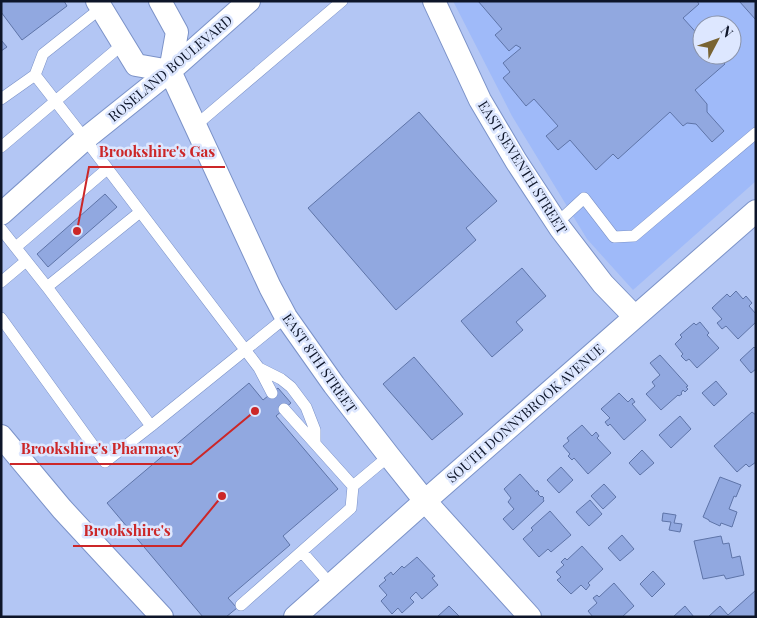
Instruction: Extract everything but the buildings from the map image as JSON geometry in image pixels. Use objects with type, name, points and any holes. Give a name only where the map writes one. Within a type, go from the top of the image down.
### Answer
[{"type":"street","name":"ROSELAND BOULEVARD","points":[[1,214],[85,139],[170,71],[249,1]]},
{"type":"street","name":"EAST SEVENTH STREET","points":[[434,1],[480,100],[516,161],[557,223],[603,284],[635,317]]},
{"type":"street","points":[[99,5],[136,65],[170,71],[177,32],[166,4]]},
{"type":"street","name":"EAST 8TH STREET","points":[[170,71],[270,287],[286,317],[322,366],[334,386],[424,501],[530,617]]},
{"type":"street","name":"SOUTH DONNYBROOK AVENUE","points":[[295,617],[424,501],[756,211]]},
{"type":"street","points":[[1,436],[62,509],[162,617]]},
{"type":"lane","points":[[195,126],[342,1]]},
{"type":"lane","points":[[1,99],[34,75],[43,54],[99,5]]},
{"type":"lane","points":[[1,147],[123,44]]},
{"type":"lane","points":[[34,75],[259,368],[272,393]]},
{"type":"lane","points":[[557,223],[584,198],[614,237],[634,236],[756,133]]},
{"type":"lane","points":[[16,247],[107,169]]},
{"type":"lane","points":[[47,287],[140,212]]},
{"type":"lane","points":[[1,228],[151,426]]},
{"type":"lane","points":[[1,282],[26,261]]},
{"type":"lane","points":[[1,318],[106,462],[286,317]]},
{"type":"lane","points":[[259,368],[281,379],[291,387],[306,407],[315,430],[315,443]]},
{"type":"lane","points":[[284,409],[353,486]]},
{"type":"lane","points":[[241,604],[351,508],[353,486],[389,456]]},
{"type":"lane","points":[[302,552],[331,585]]},
{"type":"shaded area","points":[[453,1],[756,1],[756,181],[633,290],[587,239],[512,116]]},
{"type":"place","name":"Brookshire's Gas","points":[[77,231]]},
{"type":"place","name":"Brookshire's Pharmacy","points":[[255,411]]},
{"type":"place","name":"Brookshire's","points":[[222,496]]}]
